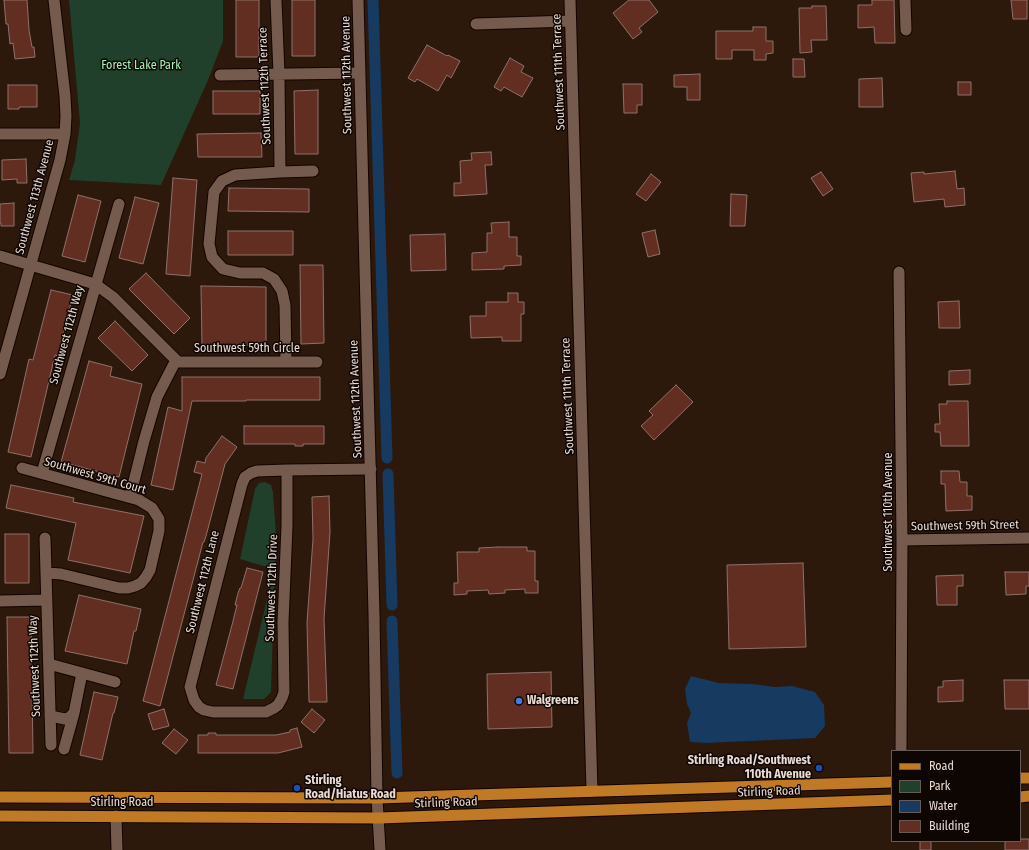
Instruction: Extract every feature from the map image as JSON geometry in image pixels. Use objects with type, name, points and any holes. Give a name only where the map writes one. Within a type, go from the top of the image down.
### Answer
[{"type":"main road","name":"Stirling Road","points":[[0,797],[377,798],[891,782]]},
{"type":"main road","name":"Stirling Road","points":[[0,816],[379,818],[891,800]]},
{"type":"street","name":"Southwest 113th Avenue","points":[[0,374],[60,160],[65,134],[65,96],[54,0]]},
{"type":"street","name":"Southwest 112th Terrace","points":[[276,0],[279,74],[280,172]]},
{"type":"street","name":"Southwest 112th Avenue","points":[[358,0],[371,469],[377,798],[380,850]]},
{"type":"street","name":"Southwest 111th Terrace","points":[[570,0],[592,791]]},
{"type":"street","points":[[905,0],[906,30]]},
{"type":"street","points":[[476,24],[570,21]]},
{"type":"street","points":[[220,75],[360,73]]},
{"type":"street","points":[[0,134],[65,134]]},
{"type":"street","points":[[286,362],[285,305],[282,291],[274,279],[263,273],[240,273],[223,268],[212,257],[209,244],[214,192],[222,182],[235,175],[280,172],[314,172]]},
{"type":"street","name":"Southwest 112th Way","points":[[42,474],[119,204]]},
{"type":"street","points":[[0,256],[95,284],[113,297],[177,361],[157,396],[130,497]]},
{"type":"street","name":"Southwest 110th Avenue","points":[[900,275],[902,540],[901,750]]},
{"type":"street","name":"Southwest 59th Circle","points":[[177,361],[317,362]]},
{"type":"street","name":"Southwest 59th Court","points":[[22,468],[130,497],[146,504],[156,514],[160,525],[150,570],[141,583],[128,588],[119,588],[61,574],[46,573]]},
{"type":"street","points":[[287,470],[371,469]]},
{"type":"street","name":"Southwest 112th Lane","points":[[194,700],[190,687],[191,681],[242,484],[246,477],[257,471],[287,470]]},
{"type":"street","name":"Southwest 112th Drive","points":[[194,700],[200,707],[213,712],[266,712],[278,705],[284,692],[283,622],[287,526],[287,470]]},
{"type":"street","name":"Southwest 112th Way","points":[[45,538],[51,746]]},
{"type":"street","name":"Southwest 59th Street","points":[[902,540],[1029,538]]},
{"type":"street","points":[[0,601],[46,600]]},
{"type":"street","points":[[49,664],[115,682]]},
{"type":"street","points":[[64,749],[74,713],[82,673]]},
{"type":"street","points":[[50,716],[65,719],[74,713]]},
{"type":"street","points":[[116,816],[117,850]]},
{"type":"green space","name":"Forest Lake Park","points":[[69,0],[223,0],[223,41],[208,80],[161,185],[69,180],[75,160],[80,123]]},
{"type":"green space","points":[[265,482],[271,485],[273,492],[276,535],[271,692],[264,699],[243,699],[271,583],[270,568],[240,559],[255,489],[259,483]]},
{"type":"water","points":[[691,676],[719,683],[752,684],[775,687],[792,686],[815,692],[824,705],[825,726],[815,738],[706,743],[690,742],[687,723],[691,713],[687,704],[685,689]]},
{"type":"building","points":[[4,0],[27,0],[29,30],[35,57],[15,59],[13,43],[10,44],[8,24],[6,24]]},
{"type":"building","points":[[236,0],[259,0],[259,57],[236,57]]},
{"type":"building","points":[[292,0],[315,0],[315,56],[292,56]]},
{"type":"building","points":[[629,0],[649,0],[658,12],[639,28],[642,32],[633,39],[613,13]]},
{"type":"building","points":[[872,0],[894,0],[895,43],[875,43],[874,27],[858,28],[858,5],[872,5]]},
{"type":"building","points":[[1011,0],[1027,0],[1027,19],[1013,19]]},
{"type":"building","points":[[812,6],[826,6],[827,40],[811,40],[812,52],[800,53],[799,8],[812,8]]},
{"type":"building","points":[[753,27],[766,27],[766,41],[773,41],[773,53],[766,54],[766,60],[754,60],[754,50],[732,50],[732,59],[716,59],[716,31],[753,31]]},
{"type":"building","points":[[427,45],[460,61],[451,78],[447,75],[438,91],[417,79],[415,82],[408,78]]},
{"type":"building","points":[[510,58],[524,66],[521,72],[533,78],[522,97],[504,87],[501,91],[494,87]]},
{"type":"building","points":[[793,59],[804,59],[805,77],[793,77]]},
{"type":"building","points":[[700,74],[700,100],[687,100],[687,87],[674,87],[674,75]]},
{"type":"building","points":[[882,78],[883,107],[859,107],[859,79]]},
{"type":"building","points":[[958,82],[971,82],[971,95],[958,95]]},
{"type":"building","points":[[623,84],[642,84],[642,105],[637,105],[637,113],[624,113]]},
{"type":"building","points":[[8,85],[37,85],[37,107],[19,107],[19,109],[8,109]]},
{"type":"building","points":[[318,90],[318,154],[295,154],[294,91]]},
{"type":"building","points":[[213,91],[260,91],[260,114],[213,114]]},
{"type":"building","points":[[261,133],[262,157],[198,157],[197,134]]},
{"type":"building","points":[[491,152],[492,165],[485,165],[487,194],[454,196],[454,183],[461,183],[460,161],[472,160],[471,153]]},
{"type":"building","points":[[26,159],[27,183],[17,183],[17,179],[2,180],[2,160]]},
{"type":"building","points":[[955,171],[957,189],[964,188],[965,205],[945,207],[944,199],[914,202],[911,173],[924,172],[924,174]]},
{"type":"building","points":[[821,172],[833,189],[823,196],[811,178]]},
{"type":"building","points":[[651,174],[661,182],[646,201],[636,194]]},
{"type":"building","points":[[173,178],[197,180],[190,276],[166,274]]},
{"type":"building","points":[[229,188],[309,189],[309,212],[228,211]]},
{"type":"building","points":[[731,194],[747,195],[745,226],[730,226]]},
{"type":"building","points":[[78,195],[101,201],[85,262],[62,256]]},
{"type":"building","points":[[135,197],[159,203],[143,264],[119,258]]},
{"type":"building","points":[[14,203],[14,226],[1,226],[0,204]]},
{"type":"building","points":[[509,222],[509,237],[517,237],[517,256],[521,256],[521,265],[504,266],[504,269],[472,270],[472,253],[487,252],[487,233],[492,233],[491,223]]},
{"type":"building","points":[[655,230],[660,254],[648,257],[642,233]]},
{"type":"building","points":[[228,231],[293,231],[293,255],[228,255]]},
{"type":"building","points":[[445,234],[446,270],[411,271],[410,235]]},
{"type":"building","points":[[300,265],[323,265],[324,343],[301,344]]},
{"type":"building","points":[[146,273],[190,318],[174,334],[129,289]]},
{"type":"building","points":[[201,286],[266,287],[266,345],[202,345]]},
{"type":"building","points":[[51,290],[73,295],[58,356],[55,355],[31,457],[8,452],[29,359],[33,360]]},
{"type":"building","points":[[508,293],[518,293],[518,302],[524,302],[524,314],[521,314],[521,341],[502,341],[502,337],[471,338],[470,316],[486,316],[486,302],[508,302]]},
{"type":"building","points":[[959,301],[960,328],[939,328],[938,302]]},
{"type":"building","points":[[115,321],[148,355],[132,371],[98,338]]},
{"type":"building","points":[[89,361],[112,367],[110,376],[142,384],[119,477],[61,462]]},
{"type":"building","points":[[970,370],[970,384],[949,385],[949,371]]},
{"type":"building","points":[[182,377],[320,377],[320,400],[192,401],[173,490],[151,485],[168,407],[182,411]]},
{"type":"building","points":[[676,385],[693,402],[654,440],[641,426],[653,415],[649,411]]},
{"type":"building","points":[[947,401],[968,401],[969,446],[941,446],[940,432],[935,432],[935,424],[940,424],[939,404],[947,404]]},
{"type":"building","points":[[244,426],[324,426],[324,444],[303,444],[303,446],[295,446],[295,444],[244,444]]},
{"type":"building","points":[[222,436],[237,447],[225,464],[160,706],[143,701],[202,474],[194,472],[197,461],[205,463],[206,458]]},
{"type":"building","points":[[941,471],[959,471],[960,482],[967,482],[967,496],[972,496],[972,510],[946,511],[945,484],[941,484]]},
{"type":"building","points":[[11,485],[74,498],[73,502],[144,516],[130,573],[68,560],[76,523],[6,508]]},
{"type":"building","points":[[329,496],[330,532],[324,619],[327,702],[309,702],[307,623],[313,539],[312,497]]},
{"type":"building","points":[[5,534],[29,534],[29,583],[5,583]]},
{"type":"building","points":[[527,547],[527,551],[535,551],[535,581],[538,581],[538,593],[525,593],[525,589],[505,590],[505,593],[489,594],[488,590],[467,591],[467,594],[454,595],[454,583],[458,583],[457,552],[479,552],[479,548]]},
{"type":"building","points":[[803,563],[806,647],[729,649],[727,565]]},
{"type":"building","points":[[247,568],[263,572],[233,689],[216,685],[237,605],[235,605],[238,593]]},
{"type":"building","points":[[1005,572],[1029,572],[1029,586],[1026,586],[1026,594],[1006,595]]},
{"type":"building","points":[[963,575],[963,586],[957,586],[957,605],[937,605],[936,576]]},
{"type":"building","points":[[79,595],[141,609],[136,631],[134,631],[127,664],[65,651]]},
{"type":"building","points":[[7,617],[31,617],[33,753],[9,753]]},
{"type":"building","name":"Walgreens","points":[[551,672],[552,727],[488,729],[487,674]]},
{"type":"building","points":[[963,680],[963,701],[938,702],[938,687],[943,687],[943,681]]},
{"type":"building","points":[[1004,680],[1029,680],[1029,709],[1005,709]]},
{"type":"building","points":[[94,692],[118,697],[102,760],[80,755]]},
{"type":"building","points":[[164,709],[169,726],[153,730],[148,714]]},
{"type":"building","points":[[312,709],[325,720],[314,733],[301,722]]},
{"type":"building","points":[[297,728],[302,747],[278,753],[198,753],[198,735],[216,733],[216,735],[276,735],[290,732],[290,730]]},
{"type":"building","points":[[174,729],[188,740],[176,754],[162,743]]},
{"type":"building","points":[[1021,839],[1029,839],[1029,850],[1005,850],[1005,842],[1021,842]]},
{"type":"building","points":[[920,842],[931,842],[931,850],[920,850]]},
{"type":"waterway","points":[[373,0],[387,458]]},
{"type":"waterway","points":[[388,474],[392,605]]},
{"type":"waterway","points":[[392,621],[397,773]]},
{"type":"place","name":"Walgreens","points":[[519,701]]},
{"type":"place","name":"Stirling Road/Southwest 110th Avenue","points":[[819,768]]},
{"type":"place","name":"Stirling Road/Hiatus Road","points":[[297,788]]}]
